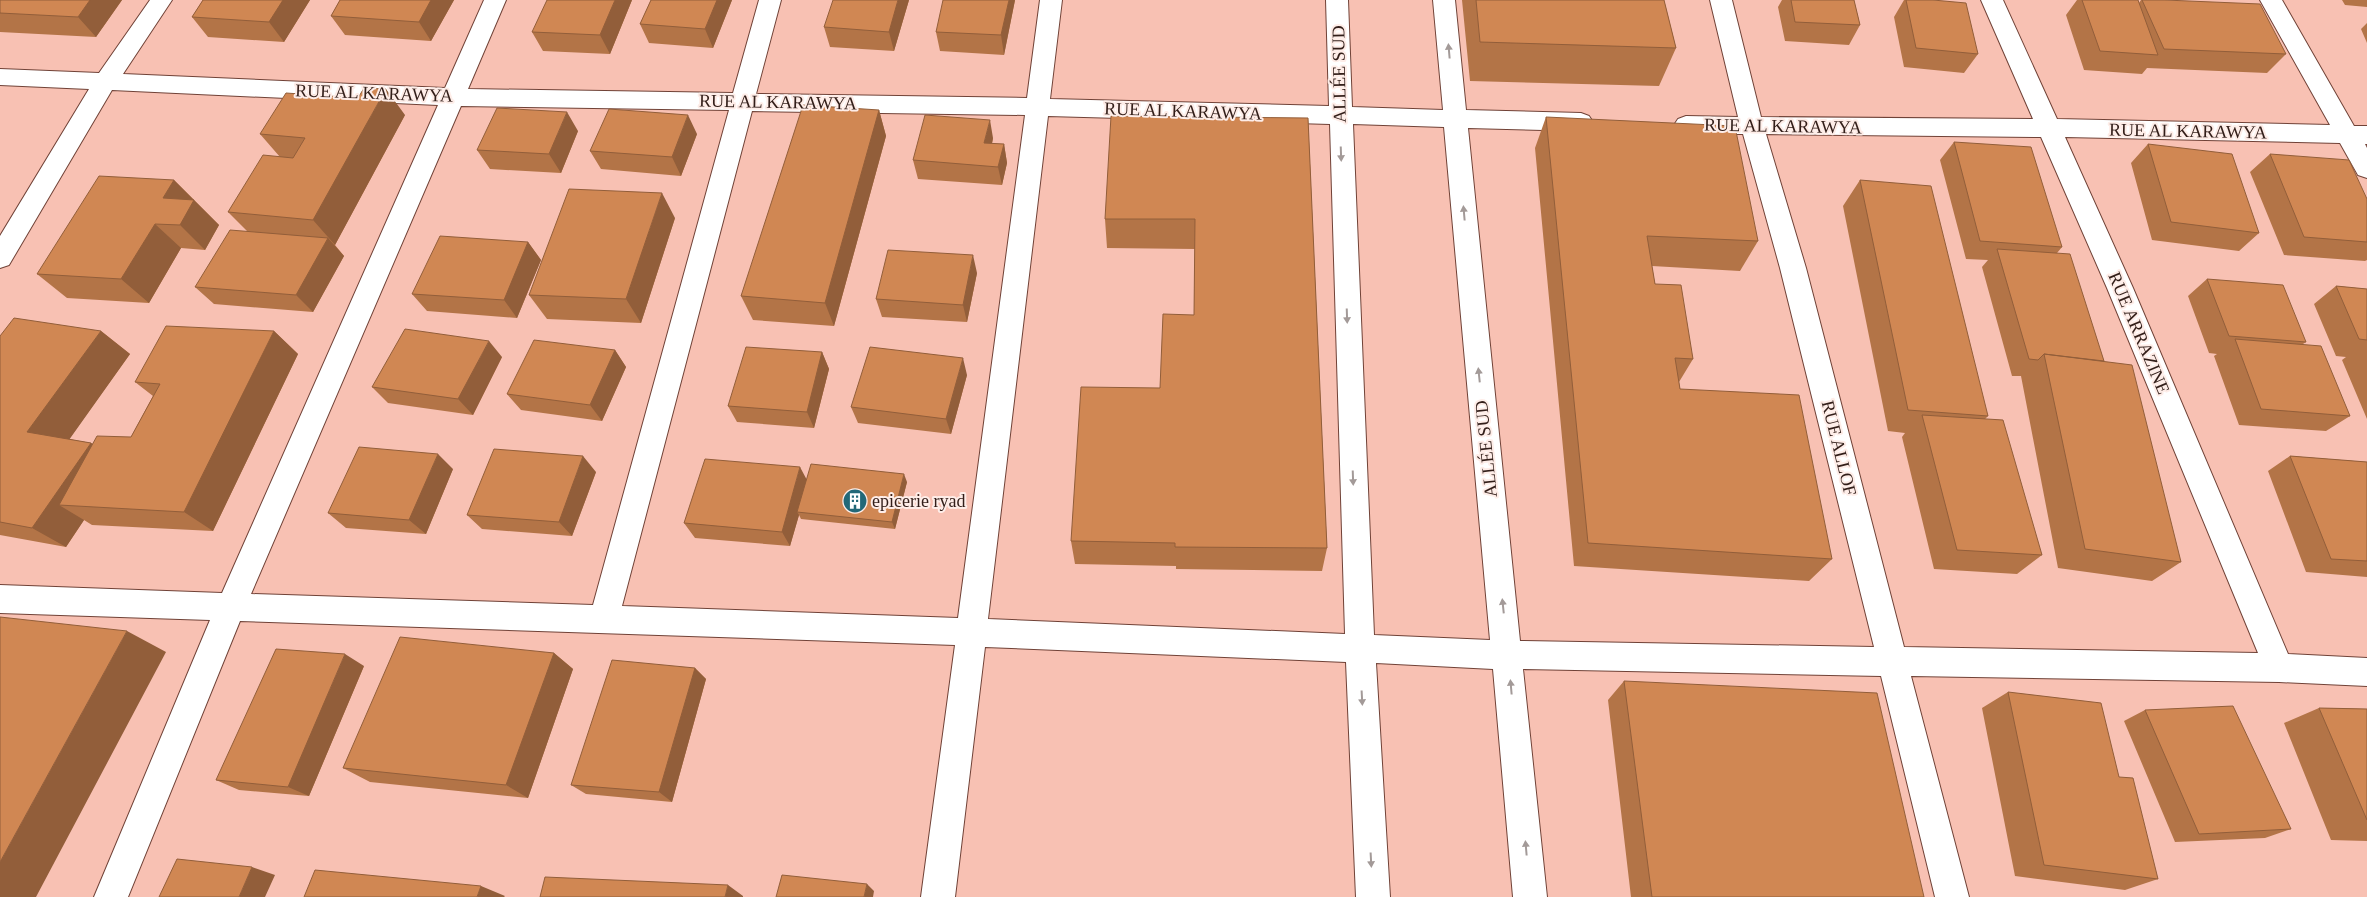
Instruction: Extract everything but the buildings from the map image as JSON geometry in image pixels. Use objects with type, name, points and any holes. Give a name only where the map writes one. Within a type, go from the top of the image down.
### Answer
[{"type":"street","points":[[0,258],[106,81],[161,0]]},
{"type":"street","points":[[111,897],[230,608],[495,0]]},
{"type":"street","points":[[604,620],[770,0]]},
{"type":"street","points":[[938,897],[1051,0]]},
{"type":"street","name":"ALLÉE SUD","points":[[1337,0],[1360,650],[1373,897]]},
{"type":"street","name":"ALLÉE SUD","points":[[1444,0],[1530,897]]},
{"type":"street","name":"RUE ALLOF","points":[[1721,0],[1752,126],[1793,268],[1952,897]]},
{"type":"street","name":"RUE ARRAZINE","points":[[1992,0],[2120,288],[2279,668]]},
{"type":"street","points":[[2271,0],[2356,135],[2367,169]]},
{"type":"street","name":"RUE AL KARAWYA","points":[[0,77],[454,96],[1037,107],[1604,123]]},
{"type":"street","name":"RUE AL KARAWYA","points":[[1663,124],[2048,128],[2356,135]]},
{"type":"street","points":[[0,598],[230,608],[971,632],[1508,655],[1893,663],[2279,668],[2367,672]]},
{"type":"place","name":"epicerie ryad","points":[[855,501]]}]
